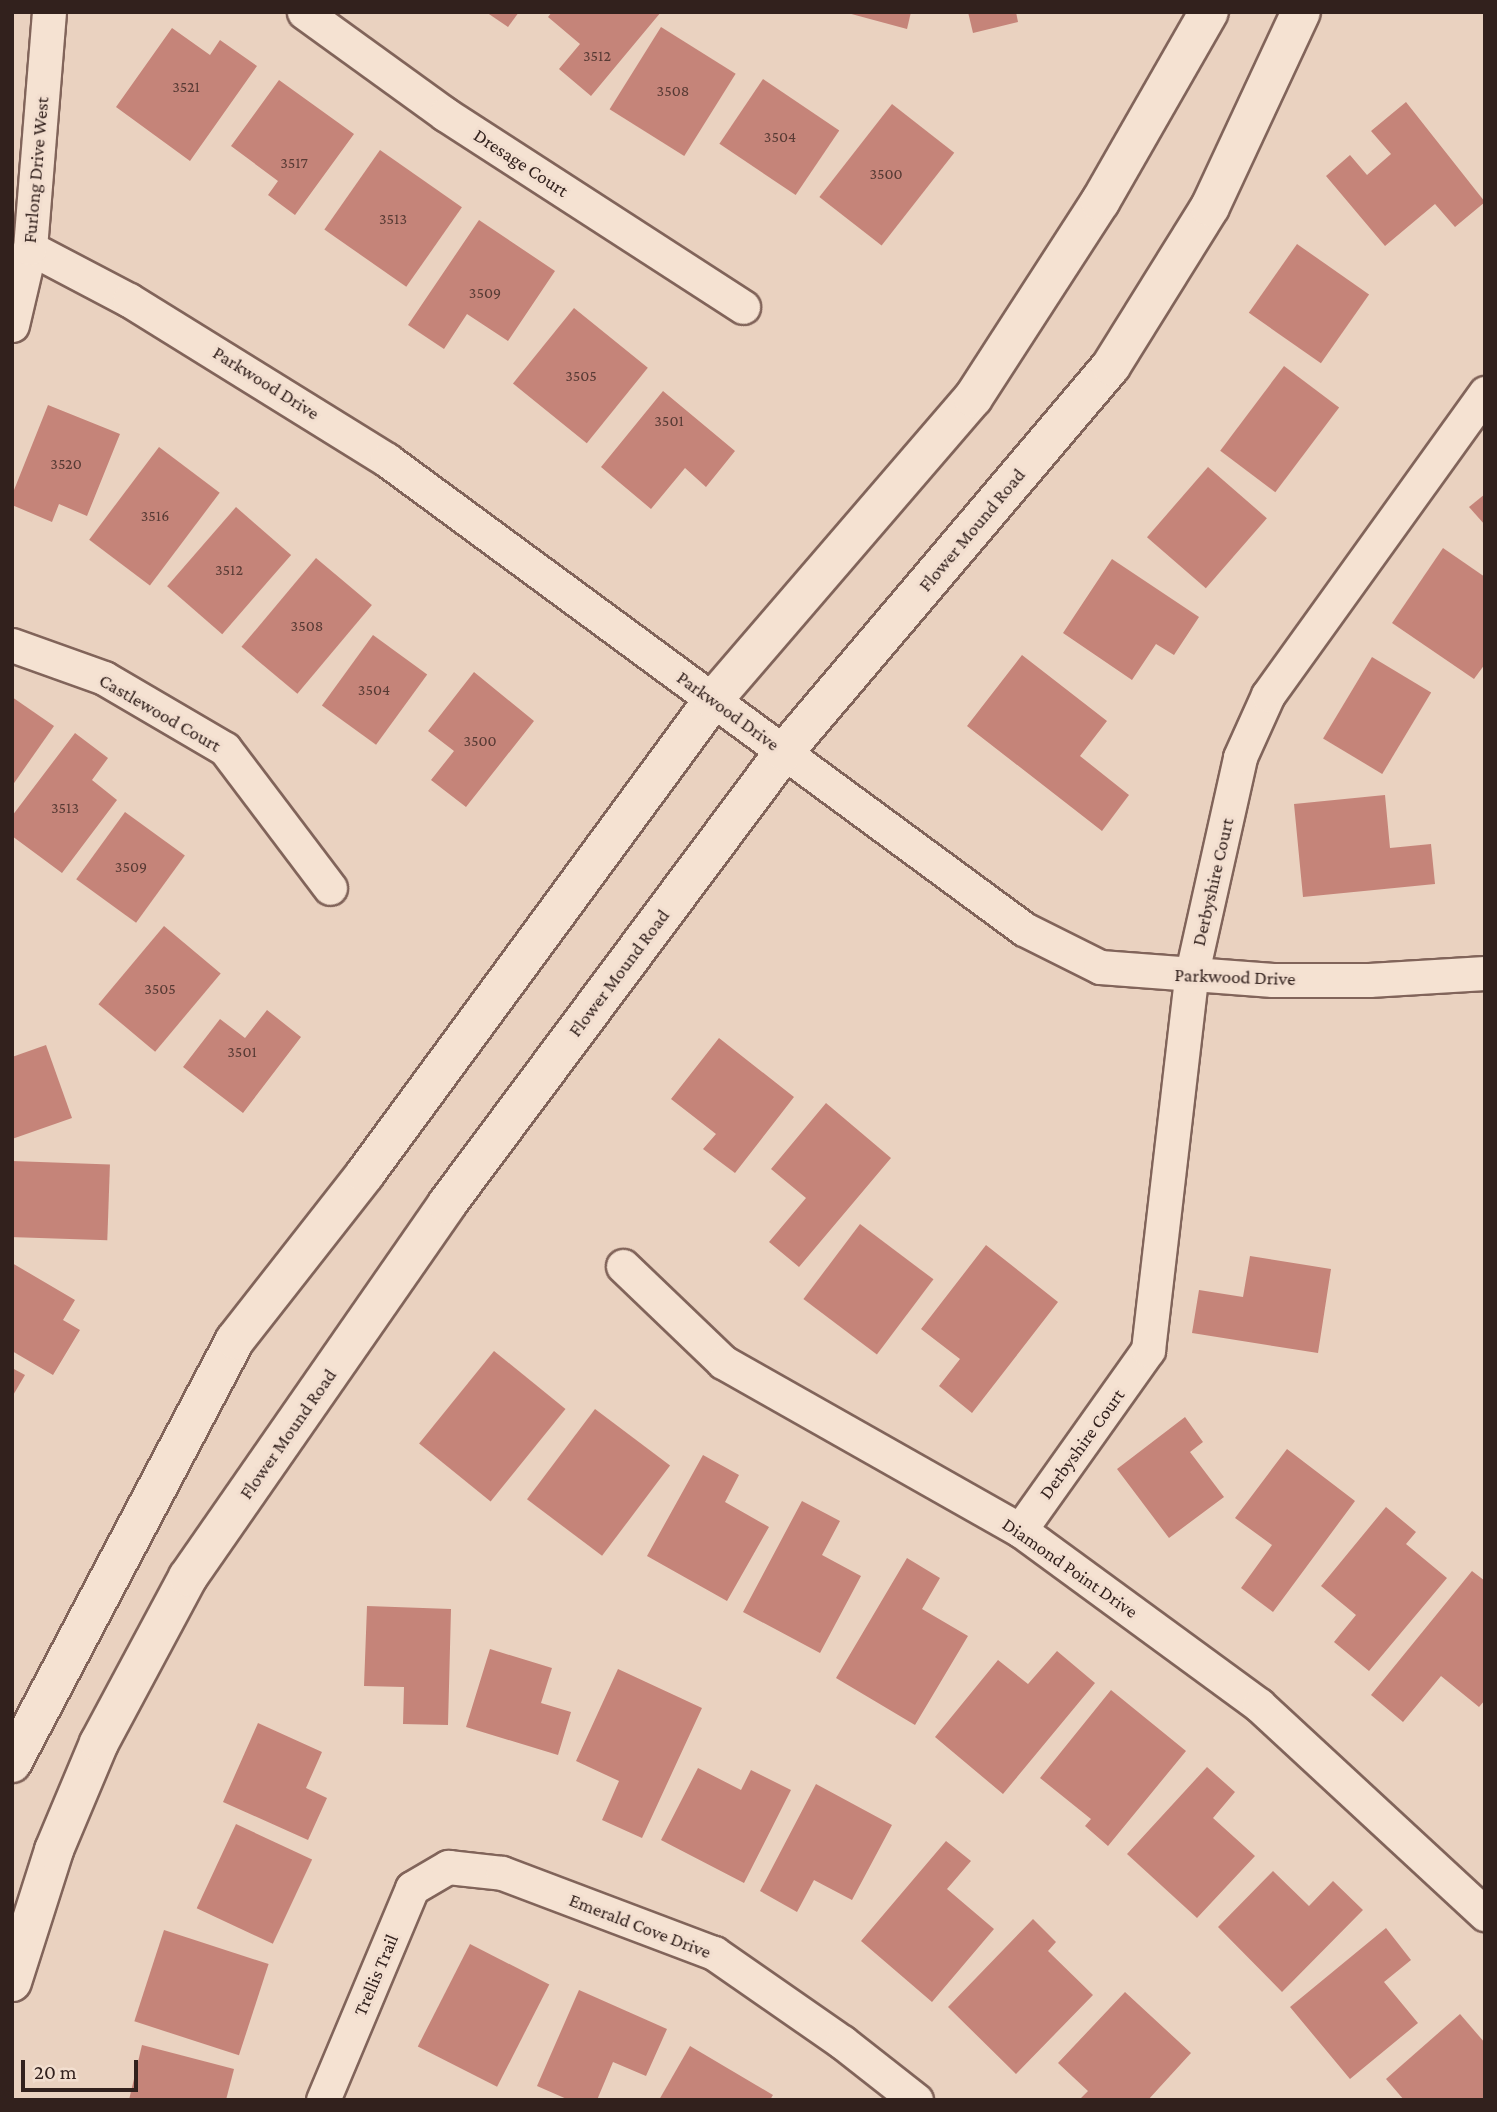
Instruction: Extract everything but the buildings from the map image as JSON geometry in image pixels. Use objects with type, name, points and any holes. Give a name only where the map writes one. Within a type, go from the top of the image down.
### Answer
[{"type":"main road","points":[[12,1763],[235,1340],[365,1174],[713,700],[973,398],[1100,202],[1209,12]]},
{"type":"main road","name":"Flower Mound Road","points":[[12,1982],[54,1850],[99,1743],[188,1577],[447,1204],[784,752],[1111,366],[1210,207],[1301,12]]},
{"type":"street","name":"Furlong Drive West","points":[[12,325],[30,248],[49,12]]},
{"type":"street","name":"Dresage Court","points":[[304,12],[444,114],[743,307]]},
{"type":"street","name":"Parkwood Drive","points":[[30,248],[141,307],[387,460],[1024,929],[1100,967],[1191,977],[1370,981],[1485,972]]},
{"type":"street","name":"Derbyshire Court","points":[[1020,1530],[1148,1350],[1191,977],[1240,757],[1268,695],[1485,393]]},
{"type":"street","name":"Castlewood Court","points":[[12,645],[104,678],[225,749],[330,888]]},
{"type":"street","name":"Diamond Point Drive","points":[[623,1266],[723,1362],[1020,1530],[1259,1705],[1485,1914]]},
{"type":"street","name":"Trellis Trail","points":[[323,2100],[412,1888],[448,1867]]},
{"type":"street","name":"Emerald Cove Drive","points":[[448,1867],[502,1873],[714,1953],[842,2042],[916,2100]]}]
